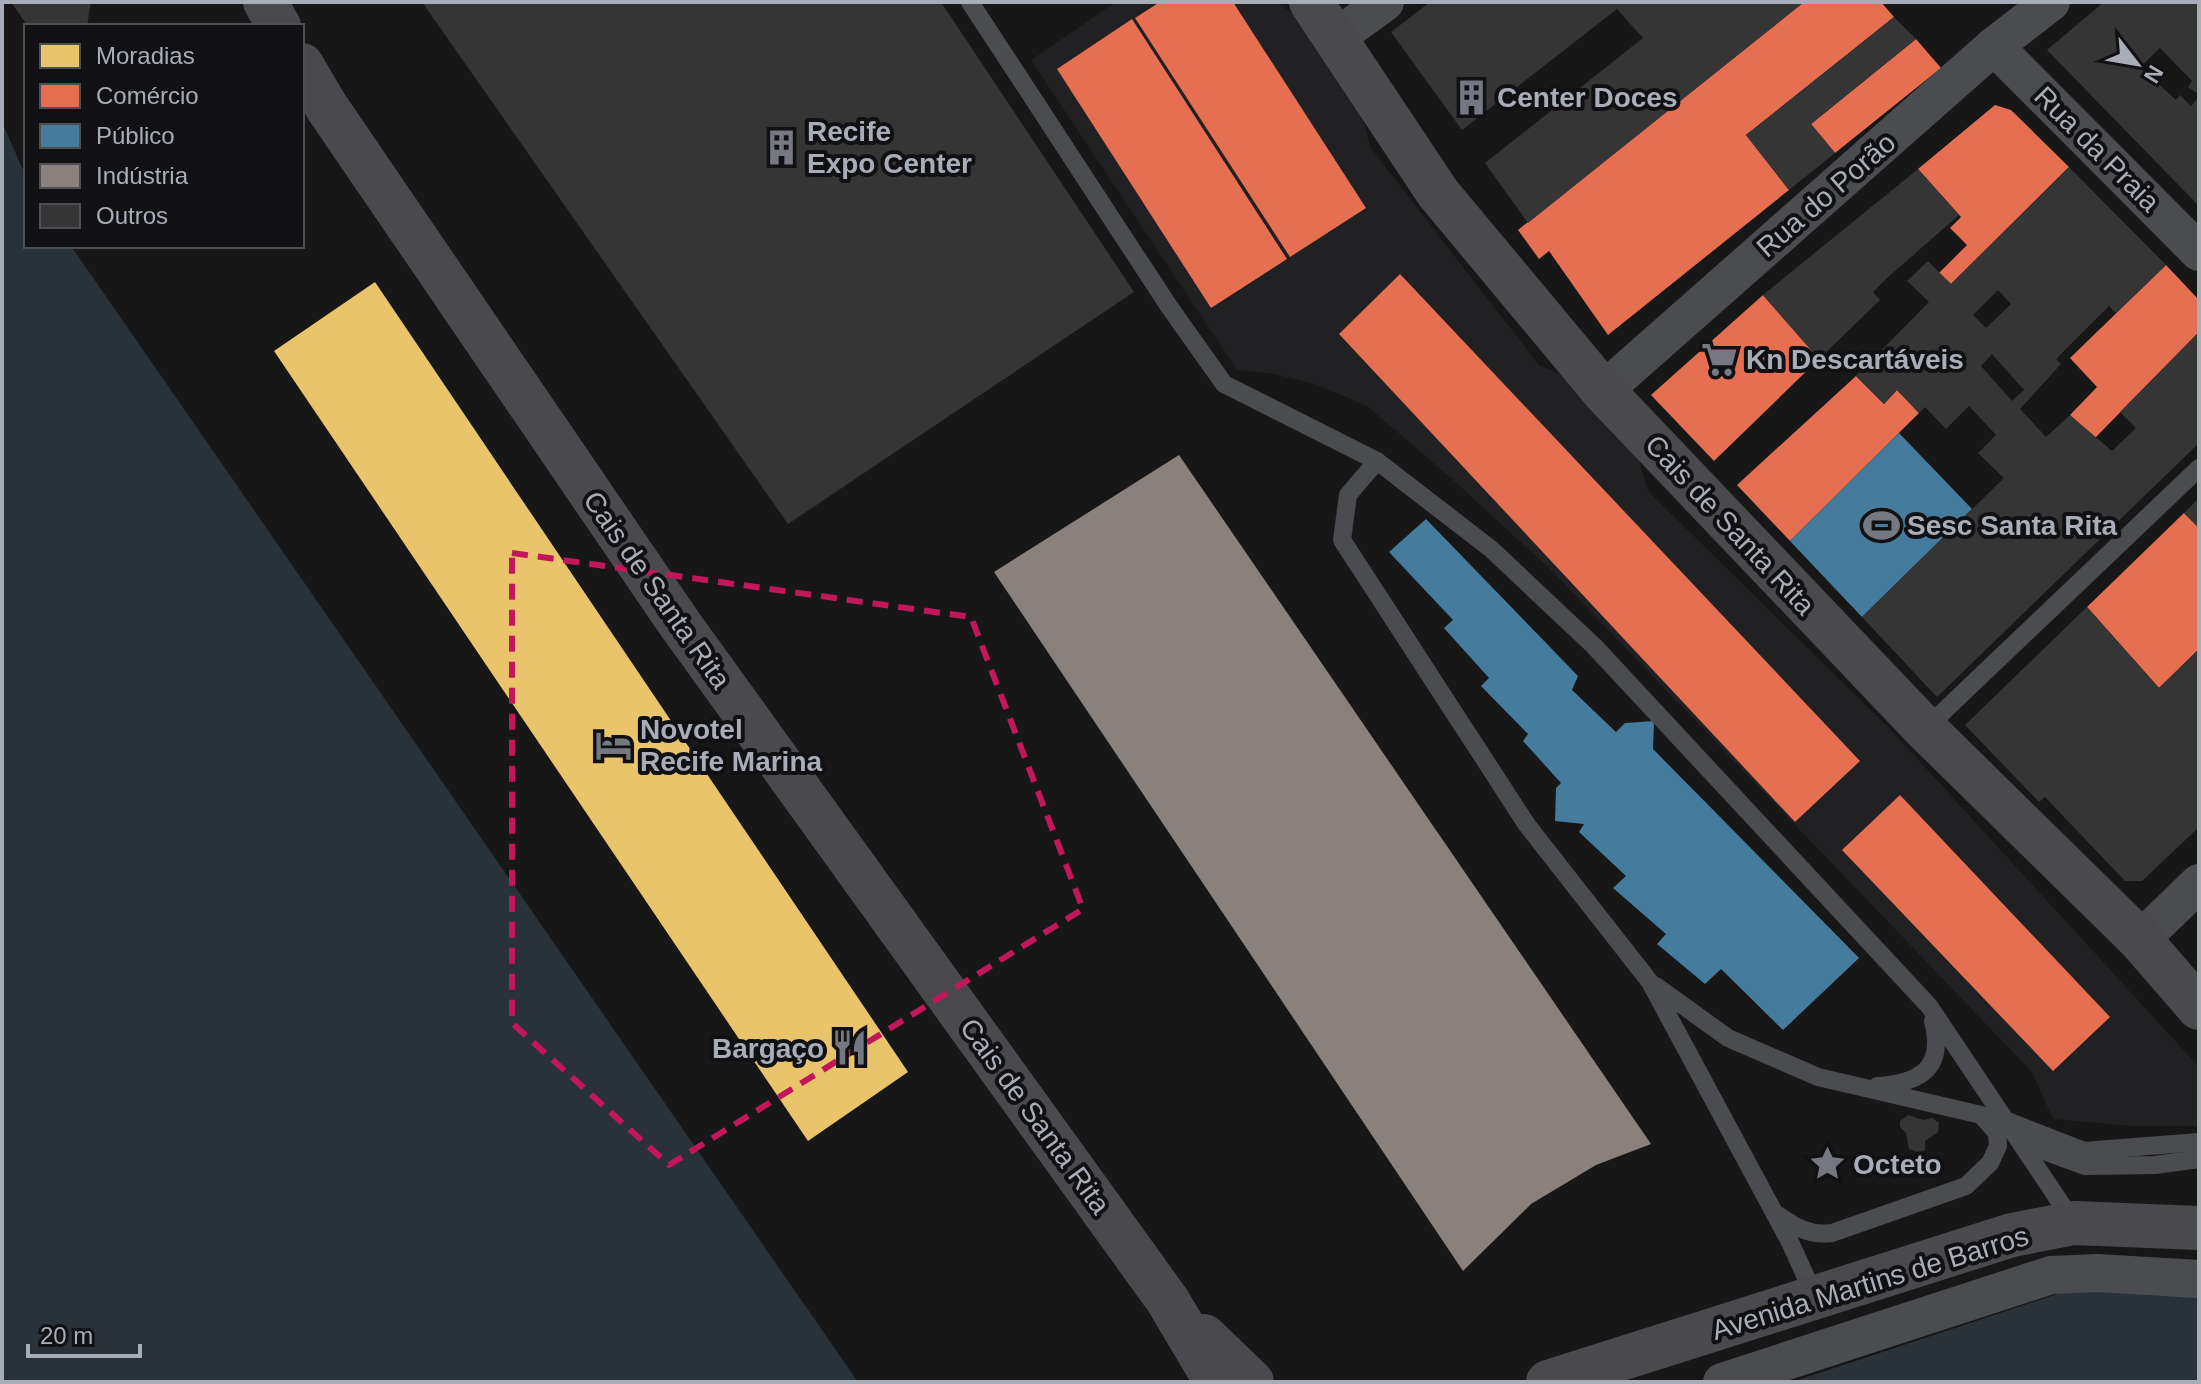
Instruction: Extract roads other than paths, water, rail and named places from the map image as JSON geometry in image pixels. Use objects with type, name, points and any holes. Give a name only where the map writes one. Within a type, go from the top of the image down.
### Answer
[{"type":"main road","points":[[265,2],[278,24]]},
{"type":"main road","name":"Cais de Santa Rita","points":[[1311,2],[1438,193],[1603,391],[1697,494],[1925,729],[2140,940],[2199,1008]]},
{"type":"main road","name":"Cais de Santa Rita","points":[[304,68],[326,106],[677,620],[1168,1301],[1216,1382]]},
{"type":"main road","name":"Avenida Martins de Barros","points":[[1548,1382],[2012,1235],[2074,1223],[2199,1228]]},
{"type":"main road","points":[[1168,1301],[1252,1382]]},
{"type":"street","points":[[1334,39],[1385,2]]},
{"type":"street","name":"Rua do Porão","points":[[1603,391],[1994,46],[2051,2]]},
{"type":"street","name":"Rua da Praia","points":[[1994,46],[2199,252]]},
{"type":"street","points":[[2140,940],[2199,883]]},
{"type":"street","points":[[1722,1382],[2051,1275],[2097,1273],[2199,1279]]},
{"type":"lane","points":[[970,2],[1199,351],[1224,384],[1377,461],[1491,549],[1594,646],[1929,1006],[2074,1223]]},
{"type":"lane","points":[[1377,461],[1348,495],[1342,540],[1527,825],[1650,982],[1773,1210],[1817,1299]]},
{"type":"lane","points":[[1925,729],[2199,468]]},
{"type":"lane","points":[[1650,982],[1728,1038],[1818,1077],[2007,1121],[2084,1151],[2199,1142]]},
{"type":"lane","points":[[1858,1088],[1905,1084],[1927,1069],[1936,1056],[1938,1041],[1929,1006]]},
{"type":"lane","points":[[1773,1210],[1796,1228],[1819,1235],[1966,1186],[1990,1163],[1998,1146],[1997,1133],[1983,1117]]},
{"type":"lane","points":[[2022,1143],[2085,1166],[2155,1165],[2199,1159]]},
{"type":"place","name":"Center Doces","points":[[1471,97]]},
{"type":"place","name":"Recife Expo Center","points":[[781,147]]},
{"type":"place","name":"Kn Descartáveis","points":[[1720,359]]},
{"type":"place","name":"Sesc Santa Rita","points":[[1881,525]]},
{"type":"place","name":"Novotel Recife Marina","points":[[614,745]]},
{"type":"place","name":"Bargaço","points":[[850,1048]]},
{"type":"place","name":"Octeto","points":[[1827,1164]]}]
